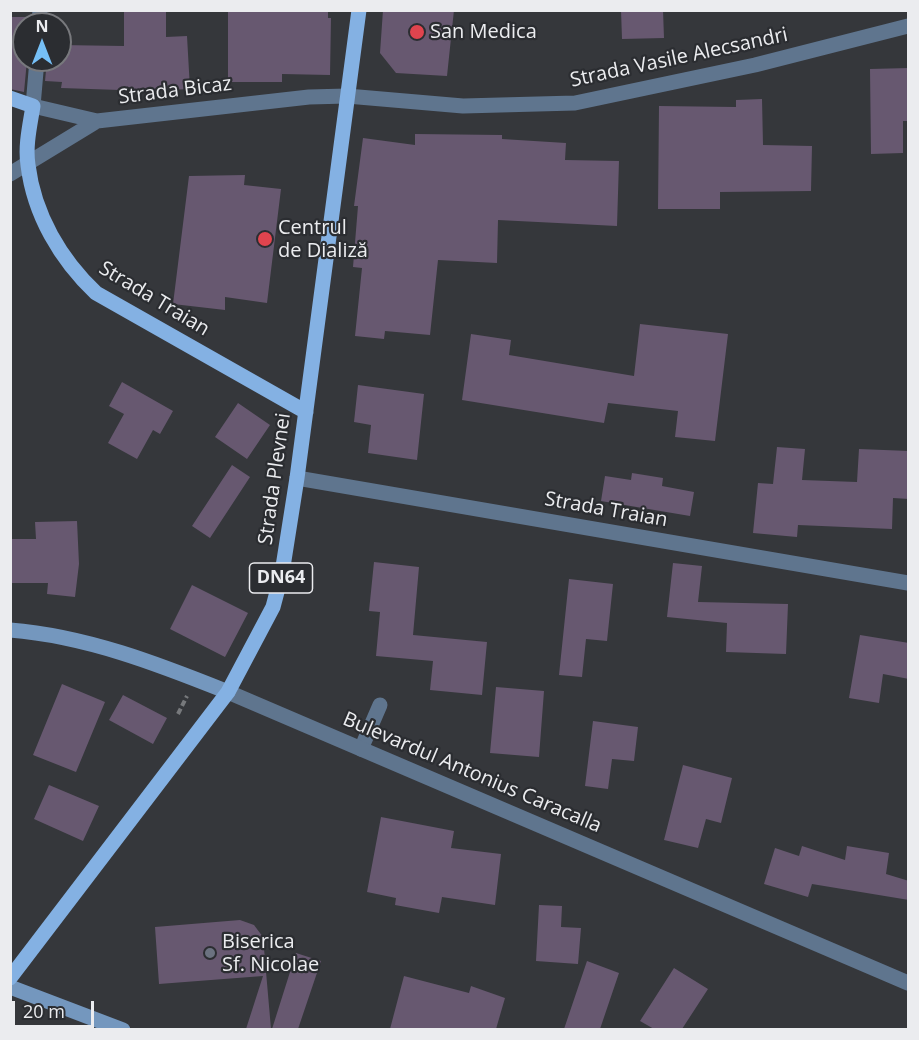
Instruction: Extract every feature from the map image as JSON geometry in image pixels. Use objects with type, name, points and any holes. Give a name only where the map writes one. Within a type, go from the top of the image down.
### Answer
[{"type":"main road","name":"Strada Plevnei","points":[[10,978],[228,692],[273,607],[282,573],[297,478],[359,10]]},
{"type":"main road","name":"Strada Bicaz","points":[[10,98],[33,106]]},
{"type":"main road","name":"Strada Traian","points":[[33,106],[28,165],[34,194],[58,250],[75,273],[96,293],[306,412]]},
{"type":"main road","name":"Bulevardul Antonius Caracalla","points":[[10,630],[81,641],[148,661],[228,692]]},
{"type":"main road","points":[[10,987],[101,1025],[123,1029]]},
{"type":"street","name":"Strada Vasile Alecsandri","points":[[347,96],[463,106],[575,103],[745,67],[909,26]]},
{"type":"street","points":[[33,106],[36,72]]},
{"type":"street","name":"Strada Bicaz","points":[[33,106],[97,122],[309,97],[347,96]]},
{"type":"street","points":[[10,174],[97,122]]},
{"type":"street","name":"Strada Traian","points":[[297,478],[909,583]]},
{"type":"street","name":"Bulevardul Antonius Caracalla","points":[[228,692],[909,983]]},
{"type":"street","points":[[361,749],[380,705]]},
{"type":"building","points":[[124,10],[166,10],[166,37],[187,36],[190,89],[149,91],[61,88],[62,82],[45,81],[46,72],[72,72],[72,45],[124,46]]},
{"type":"building","points":[[228,10],[328,10],[328,18],[331,18],[330,75],[282,74],[282,82],[228,82]]},
{"type":"building","name":"San Medica","points":[[383,10],[454,10],[447,76],[396,73],[380,53]]},
{"type":"building","points":[[621,10],[663,10],[664,38],[622,39]]},
{"type":"building","points":[[10,17],[12,17],[12,72],[26,72],[24,92],[10,89]]},
{"type":"building","points":[[909,68],[909,121],[903,121],[903,153],[871,154],[870,69]]},
{"type":"building","points":[[762,99],[763,145],[812,146],[811,191],[720,192],[720,209],[658,209],[659,106],[736,107],[736,100]]},
{"type":"building","points":[[415,134],[502,135],[502,139],[566,143],[565,160],[619,161],[617,226],[498,220],[497,263],[438,260],[430,335],[385,331],[384,339],[355,336],[362,268],[353,267],[358,206],[354,206],[363,138],[415,145]]},
{"type":"building","points":[[245,175],[244,185],[281,189],[267,303],[225,297],[225,310],[173,304],[189,176]]},
{"type":"building","points":[[640,324],[728,334],[715,441],[675,437],[678,411],[608,403],[604,423],[462,400],[471,334],[511,340],[509,355],[634,376]]},
{"type":"building","points":[[122,382],[173,411],[160,434],[153,430],[137,459],[108,443],[124,414],[109,406]]},
{"type":"building","points":[[358,385],[424,394],[417,460],[368,453],[371,425],[354,422]]},
{"type":"building","points":[[238,403],[270,425],[247,459],[215,437]]},
{"type":"building","points":[[777,447],[805,449],[802,480],[857,482],[859,449],[909,451],[909,499],[893,498],[892,529],[798,525],[797,537],[753,533],[758,483],[773,484]]},
{"type":"building","points":[[232,465],[250,477],[210,538],[192,526]]},
{"type":"building","points":[[632,473],[663,478],[662,486],[694,492],[690,516],[601,501],[605,476],[631,480]]},
{"type":"building","points":[[77,521],[79,564],[75,597],[47,594],[48,583],[10,583],[10,539],[36,539],[35,522]]},
{"type":"building","points":[[374,562],[419,567],[413,635],[487,642],[482,695],[430,690],[433,661],[376,656],[380,612],[369,611]]},
{"type":"building","points":[[673,563],[702,566],[698,602],[788,604],[786,654],[726,652],[727,623],[667,617]]},
{"type":"building","points":[[569,579],[613,584],[607,641],[586,639],[582,677],[559,675]]},
{"type":"building","points":[[192,585],[248,613],[225,657],[170,629]]},
{"type":"building","points":[[860,635],[909,643],[909,679],[883,674],[879,703],[849,698]]},
{"type":"building","points":[[62,684],[105,702],[76,772],[33,755]]},
{"type":"building","points":[[496,687],[544,691],[539,757],[490,753]]},
{"type":"building","points":[[123,695],[167,718],[153,744],[109,720]]},
{"type":"building","points":[[593,721],[638,727],[634,761],[612,759],[608,789],[585,786]]},
{"type":"building","points":[[683,765],[732,778],[721,823],[706,819],[698,848],[664,840]]},
{"type":"building","points":[[49,785],[99,806],[83,841],[34,819]]},
{"type":"building","points":[[381,817],[454,831],[451,848],[501,854],[495,905],[442,897],[439,913],[395,905],[396,898],[367,892]]},
{"type":"building","points":[[802,846],[845,860],[847,846],[889,853],[886,874],[909,881],[909,900],[812,884],[808,897],[764,884],[775,848],[799,856]]},
{"type":"building","points":[[539,905],[562,906],[561,927],[581,928],[578,964],[536,961]]},
{"type":"building","name":"Biserica Sf. Nicolae","points":[[240,920],[254,925],[263,937],[271,1029],[246,1029],[263,976],[159,984],[155,927]]},
{"type":"building","points":[[296,953],[321,961],[298,1029],[272,1029]]},
{"type":"building","points":[[587,961],[619,973],[600,1029],[564,1029]]},
{"type":"building","points":[[674,968],[708,989],[682,1029],[654,1029],[640,1021]]},
{"type":"building","points":[[404,976],[469,993],[471,986],[505,998],[496,1029],[390,1029]]},
{"type":"place","name":"San Medica","points":[[417,32]]},
{"type":"place","name":"Centrul de Dializă","points":[[265,239]]},
{"type":"place","name":"Biserica Sf. Nicolae","points":[[210,953]]}]
